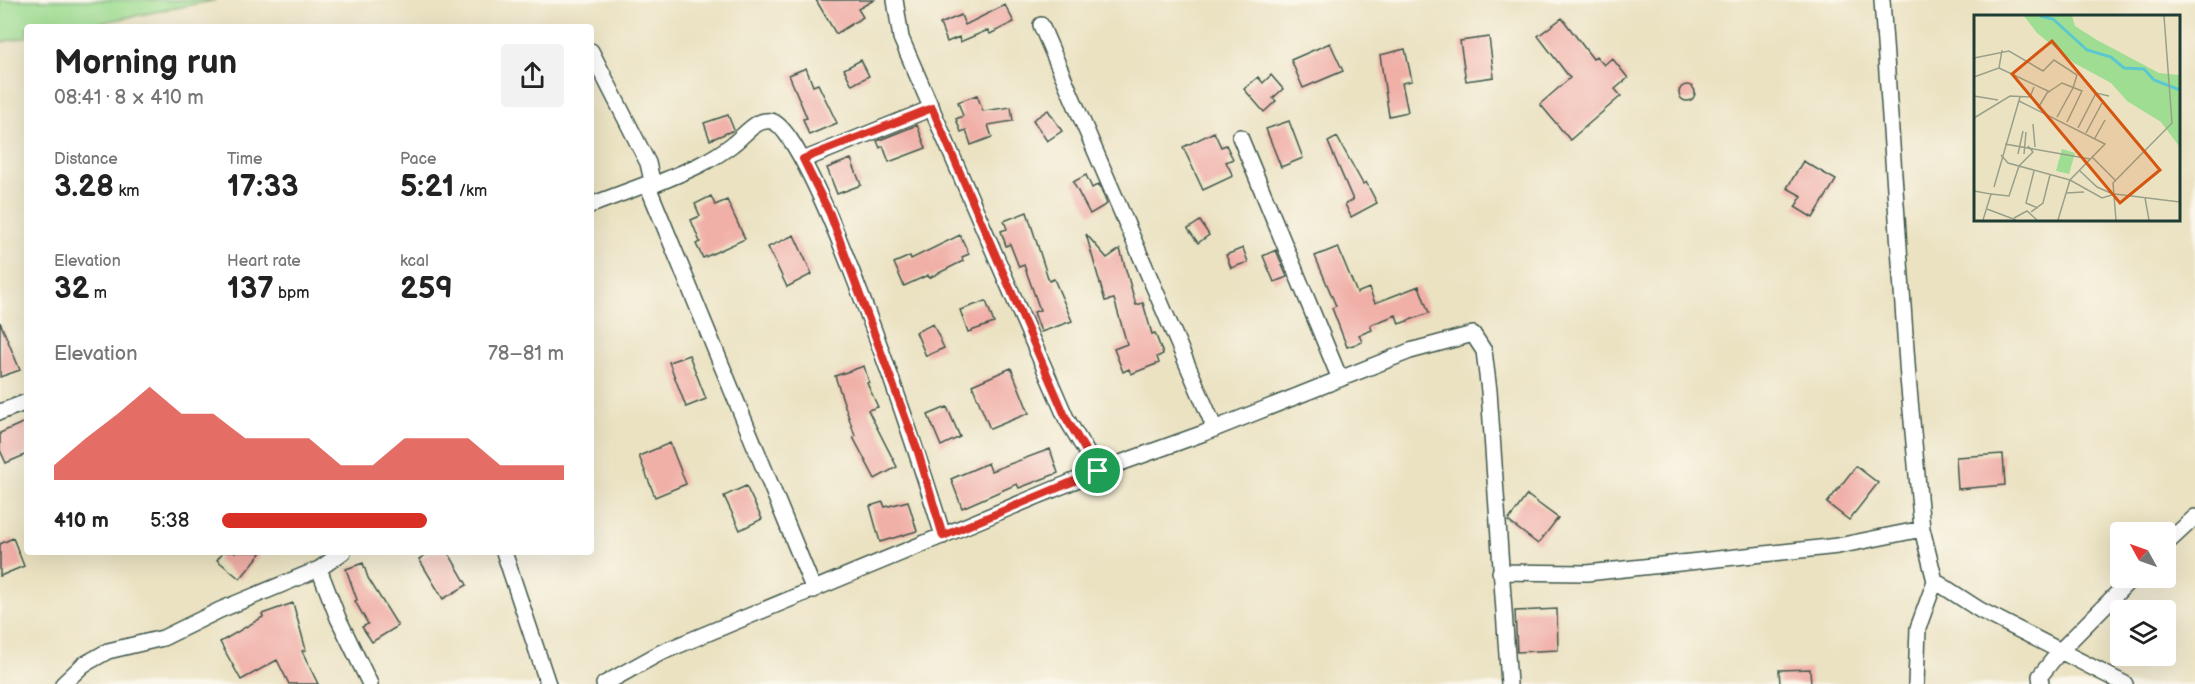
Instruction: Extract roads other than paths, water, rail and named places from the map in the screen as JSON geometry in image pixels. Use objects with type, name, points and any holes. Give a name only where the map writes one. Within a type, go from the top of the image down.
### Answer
[{"type":"street","points":[[895,0],[901,38],[1066,418],[1098,471]]},
{"type":"street","points":[[1882,0],[1908,378],[1922,529],[1935,581],[1918,628],[1916,684]]},
{"type":"street","points":[[1041,25],[1215,429]]},
{"type":"street","points":[[594,57],[648,163],[650,185],[814,590]]},
{"type":"street","points":[[803,159],[932,108]]},
{"type":"street","points":[[594,204],[711,161],[758,123],[771,121],[784,129],[803,159],[830,214],[918,452],[943,536]]},
{"type":"street","points":[[1240,137],[1340,379]]},
{"type":"street","points":[[604,684],[660,653],[1098,471],[1215,429],[1410,351],[1473,334],[1484,351],[1489,391],[1500,572],[1506,608],[1509,684]]},
{"type":"street","points":[[0,412],[24,403]]},
{"type":"street","points":[[2176,535],[2195,517]]},
{"type":"street","points":[[1500,572],[1587,573],[1838,546],[1922,529]]},
{"type":"street","points":[[63,684],[83,665],[108,651],[163,638],[220,610],[319,569],[339,555]]},
{"type":"street","points":[[505,555],[548,684]]},
{"type":"street","points":[[319,569],[338,618],[370,684]]},
{"type":"street","points":[[1935,581],[1980,610],[2125,684]]},
{"type":"street","points":[[2036,681],[2060,651],[2122,588]]}]
